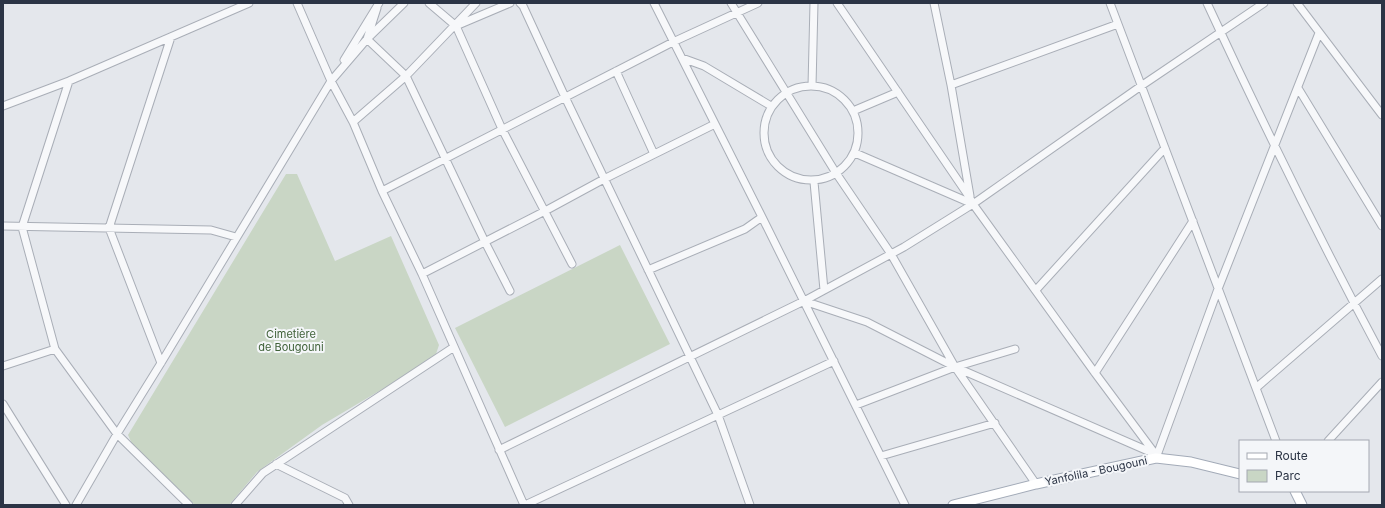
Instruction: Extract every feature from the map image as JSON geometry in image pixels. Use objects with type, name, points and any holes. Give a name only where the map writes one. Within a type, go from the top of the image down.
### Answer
[{"type":"main road","name":"Yanfolila - Bougouni","points":[[953,505],[1156,456],[1191,462],[1239,474]]},
{"type":"main road","points":[[1296,492],[1302,505]]},
{"type":"street","points":[[3,106],[69,81],[249,3]]},
{"type":"street","points":[[297,3],[331,81],[353,122],[382,191],[422,274],[525,505],[834,361]]},
{"type":"street","points":[[331,81],[367,39],[404,3]]},
{"type":"street","points":[[429,3],[456,26],[502,129],[572,264]]},
{"type":"street","points":[[353,122],[406,76],[456,26],[476,3]]},
{"type":"street","points":[[456,26],[510,3]]},
{"type":"street","points":[[520,3],[523,6],[604,179],[718,415],[750,505]]},
{"type":"street","points":[[654,3],[906,505]]},
{"type":"street","points":[[731,3],[788,93],[836,173],[891,254],[955,367],[1036,484]]},
{"type":"street","points":[[382,191],[673,42],[758,3]]},
{"type":"street","points":[[812,86],[814,3]]},
{"type":"street","points":[[837,3],[972,201],[1156,456]]},
{"type":"street","points":[[934,3],[951,85],[972,201]]},
{"type":"street","points":[[1110,3],[1276,440]]},
{"type":"street","points":[[1207,3],[1274,147],[1382,356]]},
{"type":"street","points":[[500,450],[804,301],[904,247],[1264,3]]},
{"type":"street","points":[[1296,3],[1382,115]]},
{"type":"street","points":[[76,505],[117,434],[378,5]]},
{"type":"street","points":[[367,39],[378,5]]},
{"type":"street","points":[[951,85],[1118,24]]},
{"type":"street","points":[[1156,456],[1218,289],[1319,33]]},
{"type":"street","points":[[161,363],[109,228],[171,37]]},
{"type":"street","points":[[367,39],[406,76],[485,242],[510,290]]},
{"type":"street","points":[[682,58],[704,66],[771,106]]},
{"type":"street","points":[[616,71],[654,154]]},
{"type":"street","points":[[69,81],[22,227],[55,349],[117,434],[189,505]]},
{"type":"street","points":[[812,86],[832,90],[847,101],[858,124],[858,140],[855,152],[846,166],[829,178],[814,182],[799,180],[785,174],[770,158],[764,136],[766,118],[771,106],[783,95],[801,87],[812,86]]},
{"type":"street","points":[[1298,88],[1382,226]]},
{"type":"street","points":[[853,111],[898,92]]},
{"type":"street","points":[[422,274],[604,179],[715,124]]},
{"type":"street","points":[[1036,290],[1165,148]]},
{"type":"street","points":[[855,152],[972,201]]},
{"type":"street","points":[[814,182],[824,290]]},
{"type":"street","points":[[648,270],[745,229],[762,217]]},
{"type":"street","points":[[1095,373],[1192,221]]},
{"type":"street","points":[[3,226],[211,230],[236,237]]},
{"type":"street","points":[[1256,388],[1382,279]]},
{"type":"street","points":[[804,301],[867,322],[955,367],[1156,456]]},
{"type":"street","points":[[235,505],[263,473],[454,347]]},
{"type":"street","points":[[3,366],[55,349]]},
{"type":"street","points":[[856,404],[955,367],[1015,349]]},
{"type":"street","points":[[1329,440],[1382,382]]},
{"type":"street","points":[[3,404],[66,505]]},
{"type":"street","points":[[881,456],[995,423]]},
{"type":"street","points":[[276,464],[345,498],[349,505]]},
{"type":"green space","name":"Cimetière de Bougouni","points":[[286,174],[297,174],[335,261],[391,236],[439,345],[436,354],[391,384],[322,425],[257,472],[229,505],[195,505],[133,446],[128,435]]},
{"type":"green space","points":[[620,245],[670,344],[505,427],[455,328]]}]
